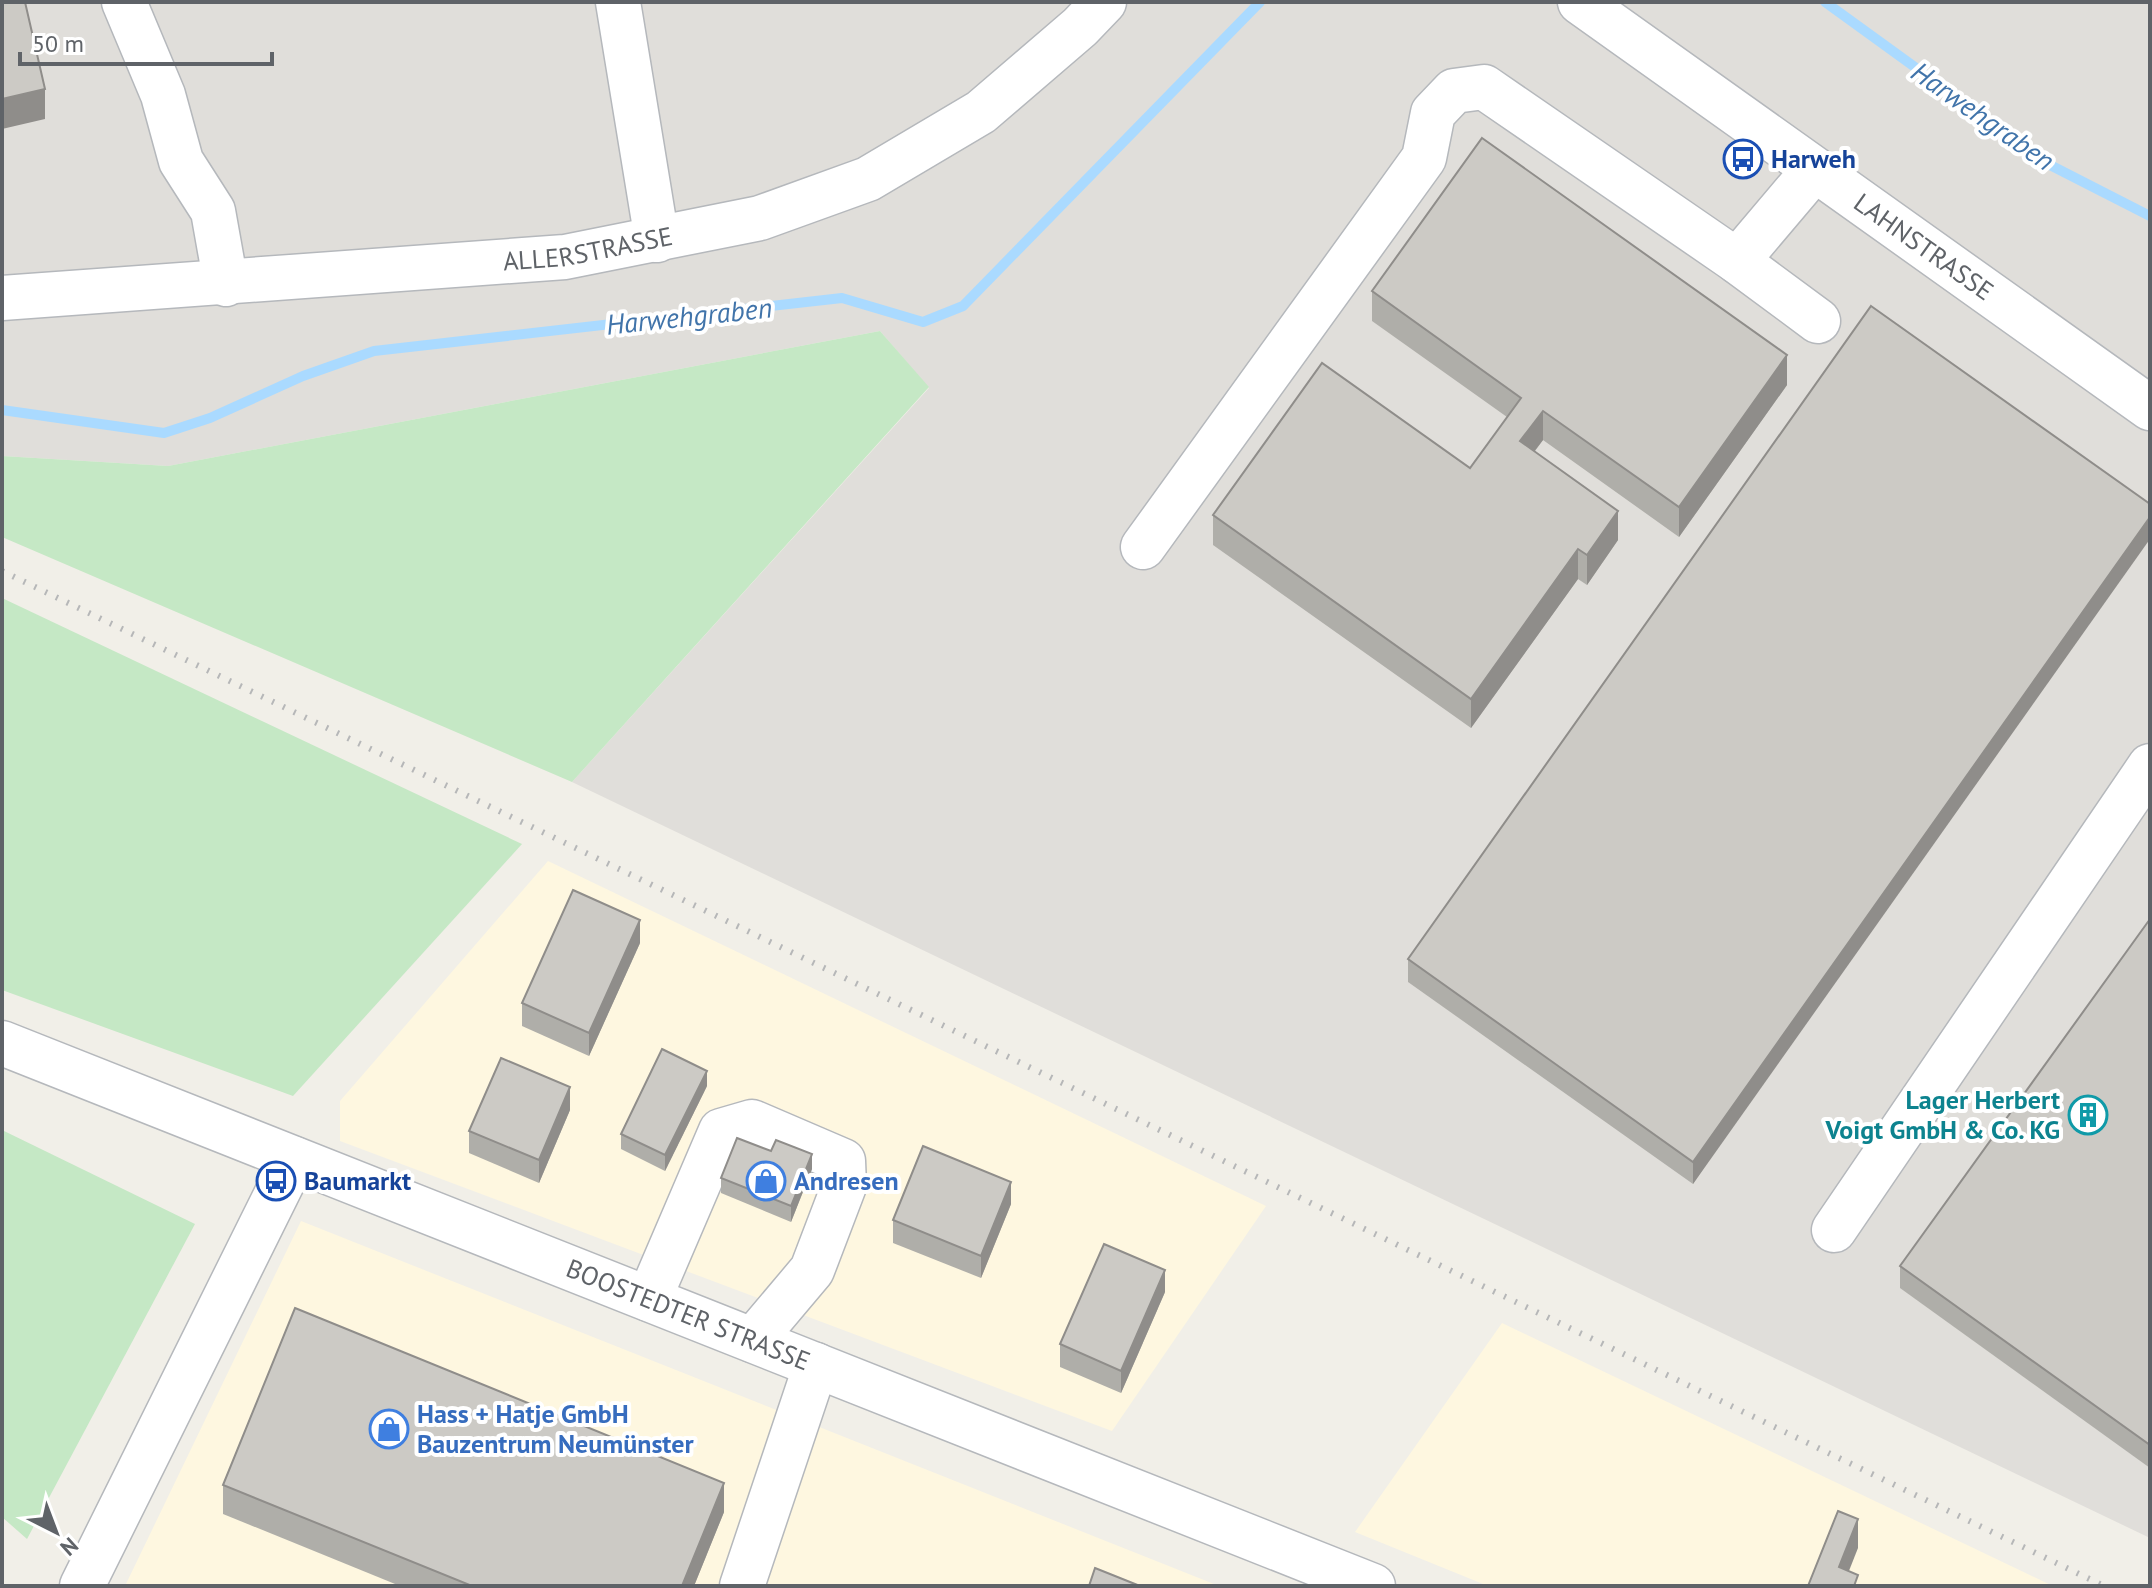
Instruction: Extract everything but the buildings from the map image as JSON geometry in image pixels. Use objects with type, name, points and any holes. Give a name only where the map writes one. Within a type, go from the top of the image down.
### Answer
[{"type":"street","points":[[124,2],[163,95],[181,161],[213,211],[226,284]]},
{"type":"street","points":[[618,2],[657,240]]},
{"type":"street","name":"ALLERSTRASSE","points":[[2,298],[565,257],[760,218],[868,179],[981,112],[1080,27],[1104,2]]},
{"type":"street","name":"LAHNSTRASSE","points":[[1580,2],[2150,408]]},
{"type":"street","points":[[1143,547],[1424,158],[1433,113],[1454,91],[1484,87],[1737,261],[1818,321]]},
{"type":"street","points":[[1737,261],[1814,170]]},
{"type":"street","points":[[1834,1230],[2150,766]]},
{"type":"street","name":"BOOSTEDTER STRASSE","points":[[2,1043],[1373,1586]]},
{"type":"street","points":[[649,1299],[721,1131],[752,1122],[843,1161],[844,1186],[812,1270],[753,1340]]},
{"type":"street","points":[[82,1586],[294,1159]]},
{"type":"street","points":[[742,1586],[816,1365]]},
{"type":"shaded area","points":[[2,2],[2150,2],[2150,1538],[572,782],[929,388],[880,331],[168,466],[2,456]]},
{"type":"shaded area","points":[[548,861],[1266,1206],[1112,1431],[340,1141],[340,1101]]},
{"type":"shaded area","points":[[301,1221],[1219,1586],[125,1586]]},
{"type":"shaded area","points":[[1502,1323],[2053,1586],[1488,1586],[1355,1532]]},
{"type":"green space","points":[[880,331],[929,387],[572,782],[2,537],[2,456],[168,466]]},
{"type":"green space","points":[[2,598],[522,844],[293,1096],[2,990]]},
{"type":"green space","points":[[2,1130],[195,1224],[27,1539],[2,1517]]},
{"type":"waterway","name":"Harwehgraben","points":[[2,410],[164,433],[210,418],[303,376],[374,351],[842,298],[923,322],[963,306],[1260,2]]},
{"type":"waterway","name":"Harwehgraben","points":[[1825,2],[2050,165],[2150,216]]},
{"type":"railway","points":[[2,571],[2104,1586]]},
{"type":"place","name":"Harweh","points":[[1743,159]]},
{"type":"place","name":"Lager Herbert Voigt GmbH & Co. KG","points":[[2088,1115]]},
{"type":"place","name":"Baumarkt","points":[[276,1181]]},
{"type":"place","name":"Andresen","points":[[766,1181]]},
{"type":"place","name":"Hass + Hatje GmbH Bauzentrum Neumünster","points":[[389,1429]]}]
